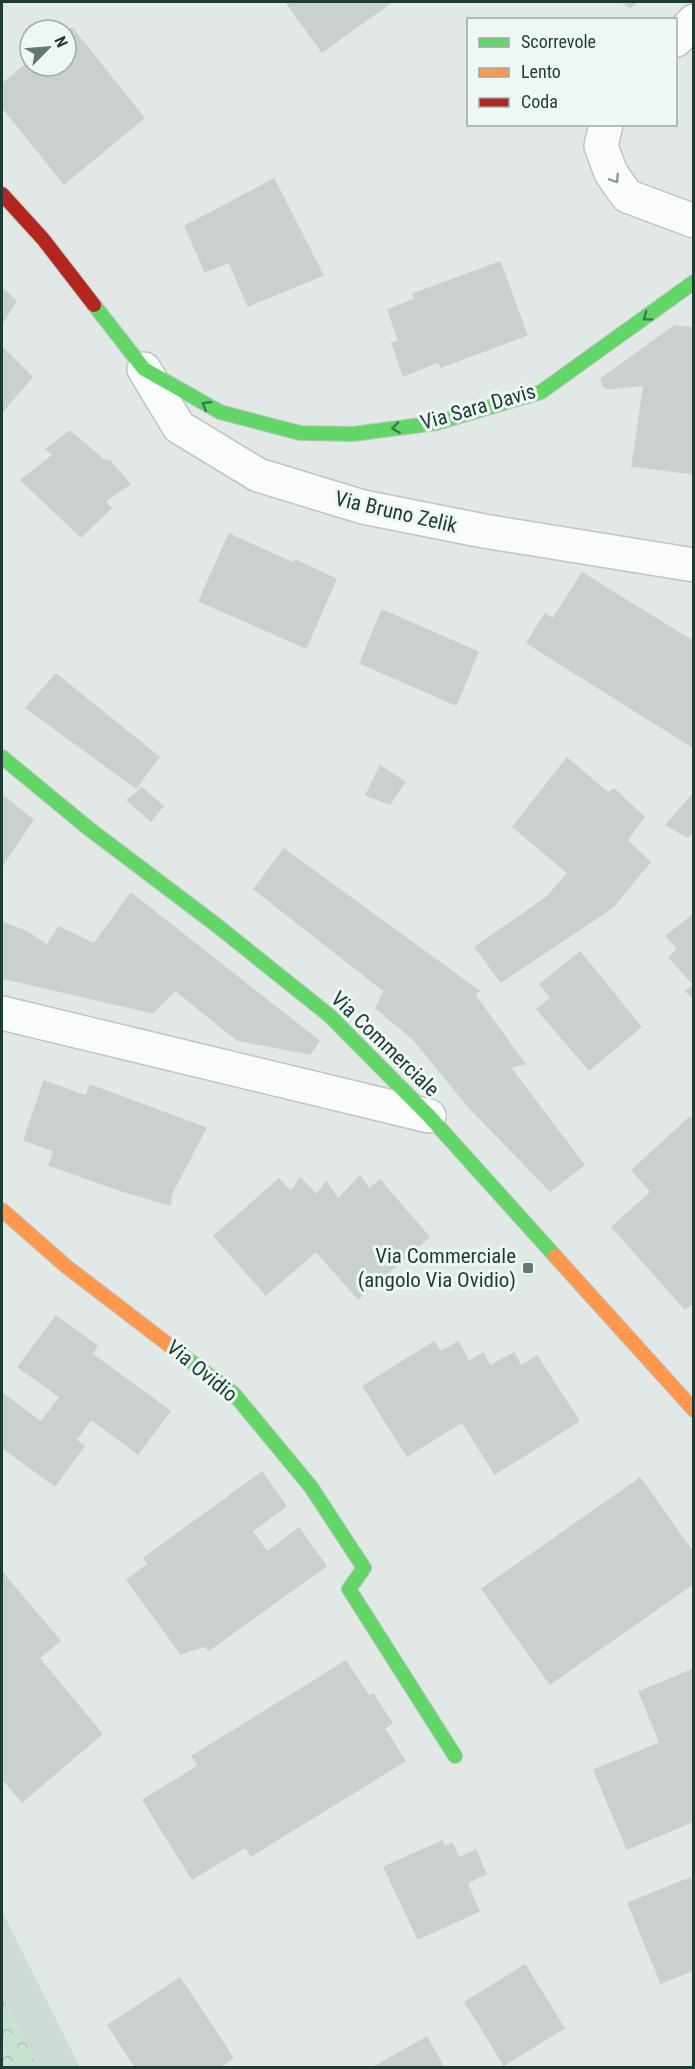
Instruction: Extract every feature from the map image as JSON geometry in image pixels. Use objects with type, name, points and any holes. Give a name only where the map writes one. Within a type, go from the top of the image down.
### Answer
[{"type":"street","points":[[677,38],[693,21]]},
{"type":"street","points":[[606,126],[601,146],[611,173],[627,196],[693,221]]},
{"type":"street","name":"Via Sara Davis","points":[[2,194],[43,239],[144,369],[219,412],[300,433],[353,434],[436,423],[540,392],[693,282]]},
{"type":"street","name":"Via Bruno Zelik","points":[[144,369],[179,427],[258,475],[363,507],[484,531],[693,565]]},
{"type":"street","name":"Via Commerciale","points":[[2,757],[88,828],[215,924],[330,1016],[429,1116],[693,1410]]},
{"type":"street","points":[[2,1013],[429,1116]]},
{"type":"street","name":"Via Ovidio","points":[[2,1210],[67,1267],[234,1394],[311,1487],[364,1568],[349,1589],[455,1756]]},
{"type":"shaded area","points":[[2,1911],[80,2067],[38,2067],[2,1995]]},
{"type":"green space","points":[[2,1995],[38,2067],[2,2067]]},
{"type":"building","points":[[286,2],[387,2],[389,4],[322,52]]},
{"type":"building","points":[[623,2],[636,2],[630,8]]},
{"type":"building","points":[[78,36],[144,118],[64,184],[2,107],[2,84],[18,71],[18,78],[78,78]]},
{"type":"building","points":[[274,179],[323,275],[248,306],[229,262],[205,272],[185,226]]},
{"type":"building","points":[[500,262],[527,335],[441,367],[438,362],[403,376],[392,343],[399,341],[388,310],[415,299],[413,294]]},
{"type":"building","points":[[2,288],[16,301],[2,324]]},
{"type":"building","points":[[674,326],[694,328],[694,474],[632,466],[644,385],[607,389],[603,386],[601,379]]},
{"type":"building","points":[[2,347],[32,377],[2,412]]},
{"type":"building","points":[[70,431],[104,460],[110,461],[130,484],[105,501],[111,508],[81,537],[21,480],[53,455],[46,449]]},
{"type":"building","points":[[229,534],[293,563],[295,560],[336,579],[306,648],[199,601]]},
{"type":"building","points":[[582,573],[694,642],[694,743],[691,746],[527,643],[545,614],[553,619]]},
{"type":"building","points":[[382,610],[478,652],[456,705],[360,663]]},
{"type":"building","points":[[56,674],[159,757],[136,788],[26,708]]},
{"type":"building","points":[[567,758],[608,793],[614,789],[644,817],[627,840],[650,862],[612,908],[501,982],[475,947],[547,897],[568,873],[513,827]]},
{"type":"building","points":[[380,766],[405,782],[390,804],[366,795]]},
{"type":"building","points":[[142,788],[163,806],[151,821],[127,800]]},
{"type":"building","points":[[693,794],[694,832],[688,837],[666,825]]},
{"type":"building","points":[[2,795],[33,820],[2,866]]},
{"type":"building","points":[[284,849],[479,991],[474,994],[525,1064],[510,1067],[584,1165],[550,1191],[467,1105],[414,1040],[376,1008],[384,991],[254,889]]},
{"type":"building","points":[[131,893],[319,1041],[310,1054],[237,1040],[175,990],[153,1013],[2,978],[2,922],[27,932],[47,945],[59,927],[94,944]]},
{"type":"building","points":[[694,914],[694,985],[669,957],[678,949],[666,936]]},
{"type":"building","points":[[580,952],[641,1027],[589,1070],[537,1009],[551,998],[540,984]]},
{"type":"building","points":[[694,985],[694,999],[686,991]]},
{"type":"building","points":[[44,1081],[86,1096],[90,1085],[206,1128],[172,1193],[170,1205],[49,1165],[54,1151],[24,1140]]},
{"type":"building","points":[[690,1117],[694,1121],[694,1302],[685,1309],[612,1227],[651,1192],[632,1170]]},
{"type":"building","points":[[360,1176],[369,1189],[380,1180],[429,1237],[358,1299],[316,1251],[266,1295],[214,1236],[279,1179],[291,1192],[300,1178],[317,1195],[326,1182],[338,1199]]},
{"type":"building","points":[[56,1316],[97,1346],[92,1354],[170,1411],[138,1454],[91,1419],[76,1440],[84,1446],[55,1486],[2,1447],[2,1393],[41,1422],[60,1397],[18,1367]]},
{"type":"building","points":[[434,1342],[441,1352],[458,1342],[469,1362],[483,1353],[490,1366],[514,1353],[521,1366],[537,1356],[579,1421],[495,1474],[462,1422],[407,1456],[363,1386]]},
{"type":"building","points":[[262,1472],[286,1506],[252,1531],[267,1552],[299,1528],[326,1566],[209,1650],[204,1646],[181,1654],[127,1580],[148,1564],[144,1558]]},
{"type":"building","points":[[640,1478],[694,1554],[694,1583],[550,1684],[482,1589]]},
{"type":"building","points":[[2,1572],[60,1641],[39,1658],[102,1734],[22,1802],[2,1778]]},
{"type":"building","points":[[346,1661],[369,1696],[373,1694],[392,1723],[384,1728],[405,1761],[251,1856],[245,1847],[192,1879],[143,1800],[198,1766],[192,1756]]},
{"type":"building","points":[[694,1669],[694,1821],[627,1849],[594,1770],[660,1743],[639,1692]]},
{"type":"building","points":[[442,1841],[444,1847],[452,1843],[459,1858],[476,1850],[486,1874],[467,1883],[479,1911],[418,1939],[384,1867]]},
{"type":"building","points":[[690,1878],[694,1888],[694,1970],[661,1983],[628,1903]]},
{"type":"building","points":[[525,1965],[564,2028],[504,2065],[465,2002]]},
{"type":"building","points":[[180,1978],[233,2058],[218,2068],[136,2068],[108,2025]]},
{"type":"building","points":[[427,2037],[444,2068],[372,2068]]},
{"type":"traffic: fast","points":[[94,305],[144,369],[220,412],[300,433],[353,434],[436,423],[541,392],[694,282]]},
{"type":"traffic: fast","points":[[2,757],[88,828],[215,924],[330,1016],[429,1116],[555,1256]]},
{"type":"traffic: fast","points":[[178,1352],[234,1394],[311,1487],[364,1568],[349,1589],[455,1756]]},
{"type":"traffic: slow","points":[[2,1210],[67,1267],[178,1352]]},
{"type":"traffic: slow","points":[[555,1256],[694,1410]]},
{"type":"traffic: jam","points":[[2,194],[43,239],[94,305]]},
{"type":"place","name":"Via Commerciale (angolo Via Ovidio)","points":[[528,1268]]}]
